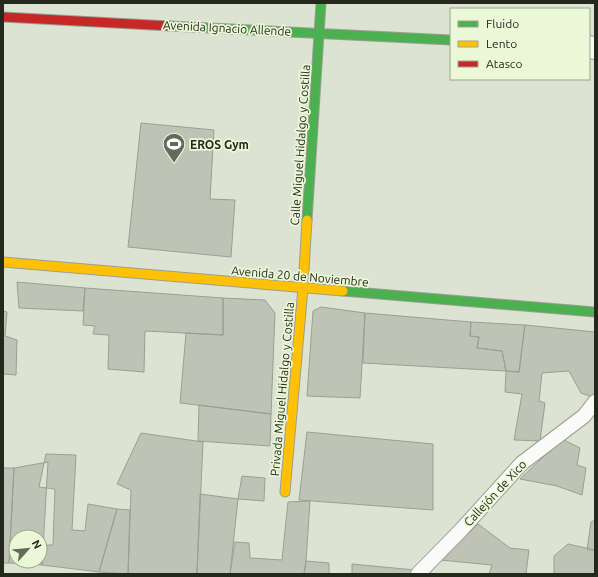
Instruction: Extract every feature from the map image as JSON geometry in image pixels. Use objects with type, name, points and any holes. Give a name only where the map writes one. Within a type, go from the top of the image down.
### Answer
[{"type":"street","name":"Calle Miguel Hidalgo y Costilla","points":[[303,288],[321,3]]},
{"type":"street","name":"Avenida Ignacio Allende","points":[[3,16],[450,40]]},
{"type":"street","name":"Avenida 20 de Noviembre","points":[[3,262],[595,312]]},
{"type":"street","name":"Privada Miguel Hidalgo y Costilla","points":[[284,492],[303,288]]},
{"type":"lane","name":"Callejón de Xico","points":[[418,574],[462,529],[522,463],[584,416],[595,402]]},
{"type":"building","name":"EROS Gym","points":[[141,123],[214,130],[210,199],[235,200],[231,257],[128,247]]},
{"type":"building","points":[[17,282],[85,288],[83,311],[19,308]]},
{"type":"building","points":[[85,288],[223,298],[223,335],[145,331],[144,372],[108,369],[109,335],[93,334],[95,326],[83,325]]},
{"type":"building","points":[[223,298],[265,300],[275,313],[271,414],[180,403],[186,333],[223,335]]},
{"type":"building","points":[[321,307],[365,313],[360,398],[307,396],[313,311]]},
{"type":"building","points":[[3,311],[7,312],[5,336],[17,340],[16,375],[3,374]]},
{"type":"building","points":[[365,313],[471,322],[470,336],[479,337],[477,348],[502,351],[506,371],[363,363]]},
{"type":"building","points":[[471,322],[525,325],[519,372],[506,371],[502,351],[477,348],[479,337],[470,336]]},
{"type":"building","points":[[525,325],[595,332],[595,398],[581,393],[569,371],[542,373],[539,401],[545,403],[540,441],[514,440],[522,394],[505,392],[506,371],[519,372]]},
{"type":"building","points":[[199,405],[271,414],[270,446],[198,441]]},
{"type":"building","points":[[307,432],[433,444],[433,510],[299,500]]},
{"type":"building","points":[[141,433],[203,442],[197,574],[128,574],[131,490],[117,484]]},
{"type":"building","points":[[562,439],[580,448],[577,465],[586,468],[582,495],[557,486],[520,479]]},
{"type":"building","points":[[46,454],[76,455],[72,530],[85,531],[88,504],[117,509],[99,572],[48,566],[48,545],[53,545],[55,489],[39,487]]},
{"type":"building","points":[[48,462],[44,529],[11,529],[14,468]]},
{"type":"building","points":[[3,468],[14,468],[11,529],[8,529],[8,563],[3,563]]},
{"type":"building","points":[[242,476],[265,478],[264,501],[238,499]]},
{"type":"building","points":[[200,494],[238,499],[230,574],[197,574]]},
{"type":"building","points":[[310,501],[304,574],[230,574],[235,542],[249,543],[250,558],[282,560],[288,502]]},
{"type":"building","points":[[117,509],[130,510],[128,574],[99,572]]},
{"type":"building","points":[[595,520],[595,550],[587,550],[591,522]]},
{"type":"building","points":[[478,524],[510,548],[529,550],[526,574],[489,574],[492,565],[440,560]]},
{"type":"building","points":[[568,544],[595,550],[595,574],[554,574],[554,556]]},
{"type":"building","points":[[306,561],[329,563],[329,574],[304,574]]},
{"type":"building","points":[[352,564],[415,570],[411,574],[352,574]]},
{"type":"traffic: fast","points":[[307,220],[321,3]]},
{"type":"traffic: fast","points":[[170,26],[450,40]]},
{"type":"traffic: fast","points":[[343,291],[595,312]]},
{"type":"traffic: slow","points":[[285,492],[303,288],[307,220]]},
{"type":"traffic: slow","points":[[3,262],[343,291]]},
{"type":"traffic: jam","points":[[3,17],[170,26]]},
{"type":"place","name":"EROS Gym","points":[[174,164]]}]
